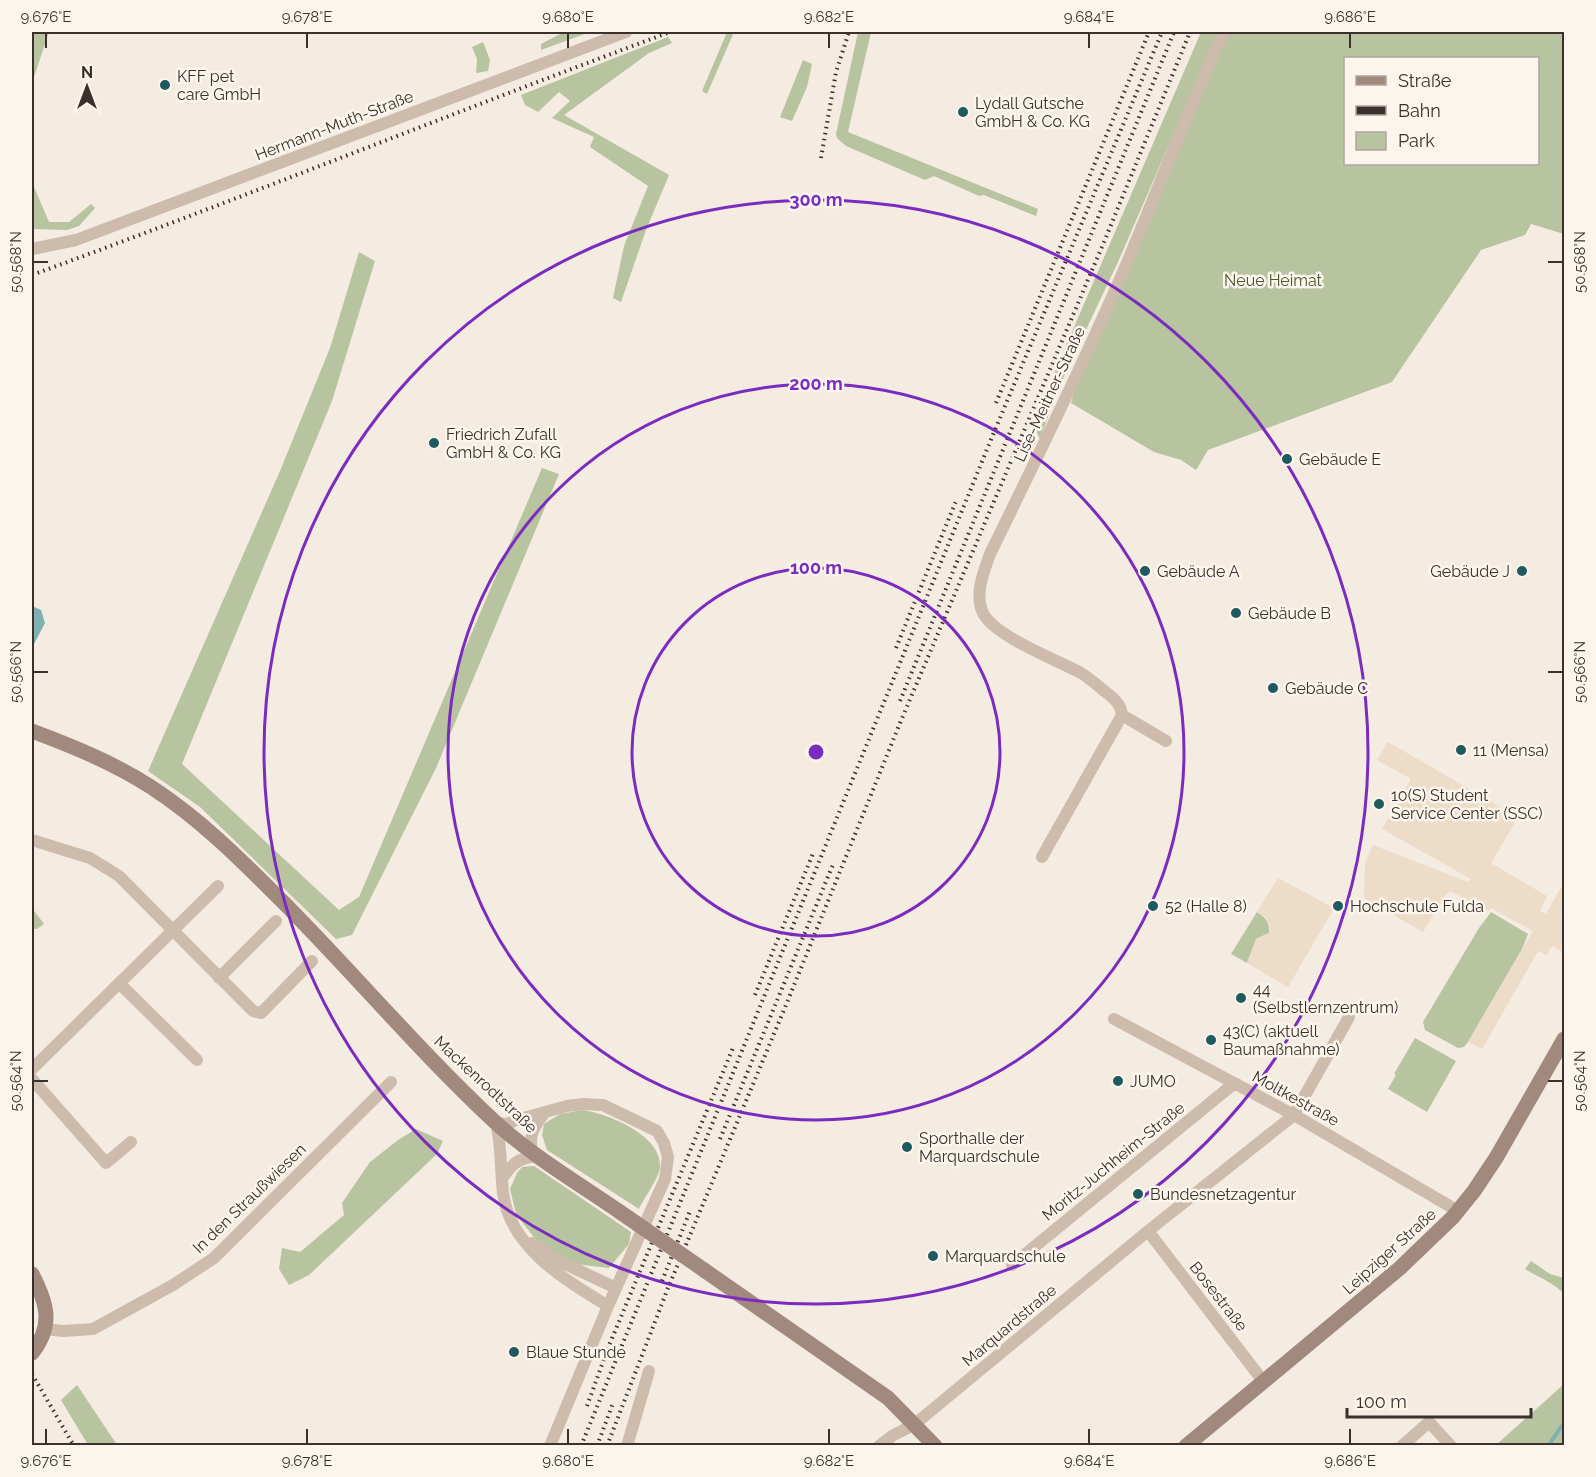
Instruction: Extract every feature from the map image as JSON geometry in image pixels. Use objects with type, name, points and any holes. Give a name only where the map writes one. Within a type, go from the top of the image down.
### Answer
[{"type":"street","name":"Hermann-Muth-Straße","points":[[32,249],[76,240],[108,229],[626,32]]},
{"type":"street","name":"Lise-Meitner-Straße","points":[[1166,741],[1122,712],[1114,698],[1081,674],[1024,645],[998,628],[983,613],[980,589],[990,554],[1088,351],[1199,85],[1224,32]]},
{"type":"street","name":"Hermann-Muth-Straße","points":[[32,240],[53,244]]},
{"type":"street","points":[[1042,857],[1122,712]]},
{"type":"street","name":"Mackenrodtstraße","points":[[32,731],[85,752],[149,786],[213,833],[496,1123],[535,1154],[888,1398],[935,1446]]},
{"type":"street","points":[[32,840],[90,858],[118,876],[250,1010],[261,1012],[312,961]]},
{"type":"street","points":[[32,1069],[218,886]]},
{"type":"street","points":[[219,978],[276,921]]},
{"type":"street","points":[[119,983],[197,1060]]},
{"type":"street","name":"Marquardstraße","points":[[879,1446],[915,1424],[1148,1231],[1294,1115],[1348,1017]]},
{"type":"street","name":"Moltkestraße","points":[[1114,1019],[1294,1115],[1458,1211]]},
{"type":"street","name":"Leipziger Straße","points":[[1186,1446],[1400,1268],[1458,1211],[1496,1158],[1564,1039]]},
{"type":"street","points":[[32,1079],[106,1163],[131,1142]]},
{"type":"street","name":"In den Straußwiesen","points":[[38,1341],[63,1331],[93,1329],[173,1285],[214,1258],[391,1082]]},
{"type":"street","name":"Moritz-Juchheim-Straße","points":[[1012,1265],[1231,1086],[1237,1084]]},
{"type":"street","points":[[550,1446],[608,1306],[665,1179],[668,1157],[657,1131],[603,1105],[583,1104],[545,1112],[508,1124],[496,1123],[500,1137],[503,1193],[509,1219],[539,1258],[571,1284],[608,1306]]},
{"type":"street","points":[[502,1180],[510,1166],[517,1160],[535,1154],[530,1144],[533,1129],[545,1112]]},
{"type":"street","name":"Bosestraße","points":[[1148,1231],[1263,1381]]},
{"type":"street","points":[[521,1235],[559,1261],[616,1288]]},
{"type":"street","points":[[32,1274],[46,1304],[38,1341]]},
{"type":"street","points":[[627,1446],[650,1371]]},
{"type":"street","points":[[1402,1446],[1429,1422],[1450,1446]]},
{"type":"green space","points":[[32,32],[49,32],[32,83]]},
{"type":"green space","points":[[564,32],[590,32],[541,50],[541,44]]},
{"type":"green space","points":[[727,32],[734,32],[707,94],[702,91]]},
{"type":"green space","points":[[858,32],[871,32],[848,132],[1038,209],[1036,216],[984,195],[979,196],[934,176],[925,180],[846,146],[837,138]]},
{"type":"green space","points":[[1201,32],[1218,32],[1118,262],[1059,387],[1040,439],[1036,431],[1053,376]]},
{"type":"green space","name":"Neue Heimat","points":[[1229,32],[1564,32],[1564,234],[1531,224],[1525,235],[1481,250],[1392,382],[1208,450],[1196,470],[1181,460],[1154,452],[1071,403],[1076,386]]},
{"type":"green space","points":[[668,37],[672,43],[649,53],[564,115],[669,175],[646,230],[621,302],[613,298],[624,246],[648,186],[590,147],[594,137],[552,118],[570,101],[559,92],[538,112],[525,105],[521,95]]},
{"type":"green space","points":[[483,42],[490,60],[488,71],[476,73],[477,59],[472,47]]},
{"type":"green space","points":[[803,60],[812,64],[807,87],[792,121],[780,117]]},
{"type":"green space","points":[[32,182],[49,222],[69,222],[91,204],[95,208],[79,226],[67,230],[32,229]]},
{"type":"green space","points":[[359,252],[375,261],[332,401],[182,764],[339,910],[359,897],[542,468],[559,474],[436,768],[352,935],[336,939],[200,807],[148,771],[280,471],[330,348]]},
{"type":"green space","points":[[32,908],[44,924],[37,929],[32,929]]},
{"type":"green space","points":[[1257,912],[1267,921],[1269,933],[1256,939],[1247,963],[1231,954]]},
{"type":"green space","points":[[1491,912],[1528,934],[1522,949],[1468,1042],[1464,1047],[1458,1048],[1425,1030],[1423,1022]]},
{"type":"green space","points":[[1415,1038],[1456,1061],[1427,1112],[1388,1089]]},
{"type":"green space","points":[[583,1110],[619,1121],[643,1136],[652,1145],[658,1156],[659,1172],[639,1209],[547,1150],[542,1135],[544,1124],[560,1114]]},
{"type":"green space","points":[[416,1129],[443,1141],[437,1154],[309,1275],[289,1285],[279,1269],[282,1248],[300,1252],[344,1215],[342,1203],[370,1162]]},
{"type":"green space","points":[[534,1166],[631,1232],[629,1244],[609,1268],[575,1264],[536,1240],[516,1214],[510,1189],[522,1167]]},
{"type":"green space","points":[[1531,1261],[1550,1274],[1564,1278],[1564,1294],[1551,1283],[1525,1269]]},
{"type":"green space","points":[[1564,1384],[1564,1445],[1496,1445]]},
{"type":"green space","points":[[77,1385],[117,1445],[88,1445],[61,1400]]},
{"type":"shaded area","points":[[1388,742],[1518,817],[1491,863],[1547,896],[1540,911],[1546,914],[1564,882],[1564,911],[1561,917],[1564,919],[1564,953],[1552,946],[1546,955],[1538,951],[1482,1049],[1468,1042],[1533,931],[1491,908],[1489,911],[1450,891],[1423,932],[1364,898],[1365,863],[1373,845],[1468,882],[1471,879],[1382,829],[1411,779],[1377,760]]},
{"type":"shaded area","points":[[1278,878],[1334,908],[1288,987],[1247,963],[1256,939],[1269,933],[1270,924],[1257,912]]},
{"type":"water","points":[[32,606],[41,610],[45,623],[32,648]]},
{"type":"waterway","points":[[1548,1446],[1564,1423]]},
{"type":"railway","points":[[32,275],[670,32]]},
{"type":"railway","points":[[821,158],[836,72],[849,32]]},
{"type":"railway","points":[[996,403],[1149,32]]},
{"type":"railway","points":[[581,1446],[992,437],[1162,32]]},
{"type":"railway","points":[[900,701],[1174,32]]},
{"type":"railway","points":[[607,1446],[668,1288],[900,723],[1104,242],[1190,32]]},
{"type":"railway","points":[[896,648],[956,501]]},
{"type":"railway","points":[[755,995],[814,851]]},
{"type":"railway","points":[[720,1139],[834,862]]},
{"type":"railway","points":[[587,1406],[608,1348],[733,1048]]},
{"type":"railway","points":[[662,1281],[690,1211]]},
{"type":"railway","points":[[32,1374],[74,1446]]},
{"type":"railway","points":[[597,1446],[613,1403]]},
{"type":"place","name":"KFF pet care GmbH","points":[[165,85]]},
{"type":"place","name":"Lydall Gutsche GmbH & Co. KG","points":[[963,112]]},
{"type":"place","name":"Friedrich Zufall GmbH & Co. KG","points":[[434,443]]},
{"type":"place","name":"Gebäude E","points":[[1287,459]]},
{"type":"place","name":"Gebäude A","points":[[1145,571]]},
{"type":"place","name":"Gebäude J","points":[[1522,571]]},
{"type":"place","name":"Gebäude B","points":[[1236,613]]},
{"type":"place","name":"Gebäude C","points":[[1273,688]]},
{"type":"place","name":"11 (Mensa)","points":[[1461,750]]},
{"type":"place","name":"10(S) Student Service Center (SSC)","points":[[1379,804]]},
{"type":"place","name":"52 (Halle 8)","points":[[1153,906]]},
{"type":"place","name":"Hochschule Fulda","points":[[1338,906]]},
{"type":"place","name":"44 (Selbstlernzentrum)","points":[[1241,998]]},
{"type":"place","name":"43(C) (aktuell Baumaßnahme)","points":[[1211,1040]]},
{"type":"place","name":"JUMO","points":[[1118,1081]]},
{"type":"place","name":"Sporthalle der Marquardschule","points":[[907,1147]]},
{"type":"place","name":"Bundesnetzagentur","points":[[1138,1194]]},
{"type":"place","name":"Marquardschule","points":[[933,1256]]},
{"type":"place","name":"Blaue Stunde","points":[[514,1352]]}]
